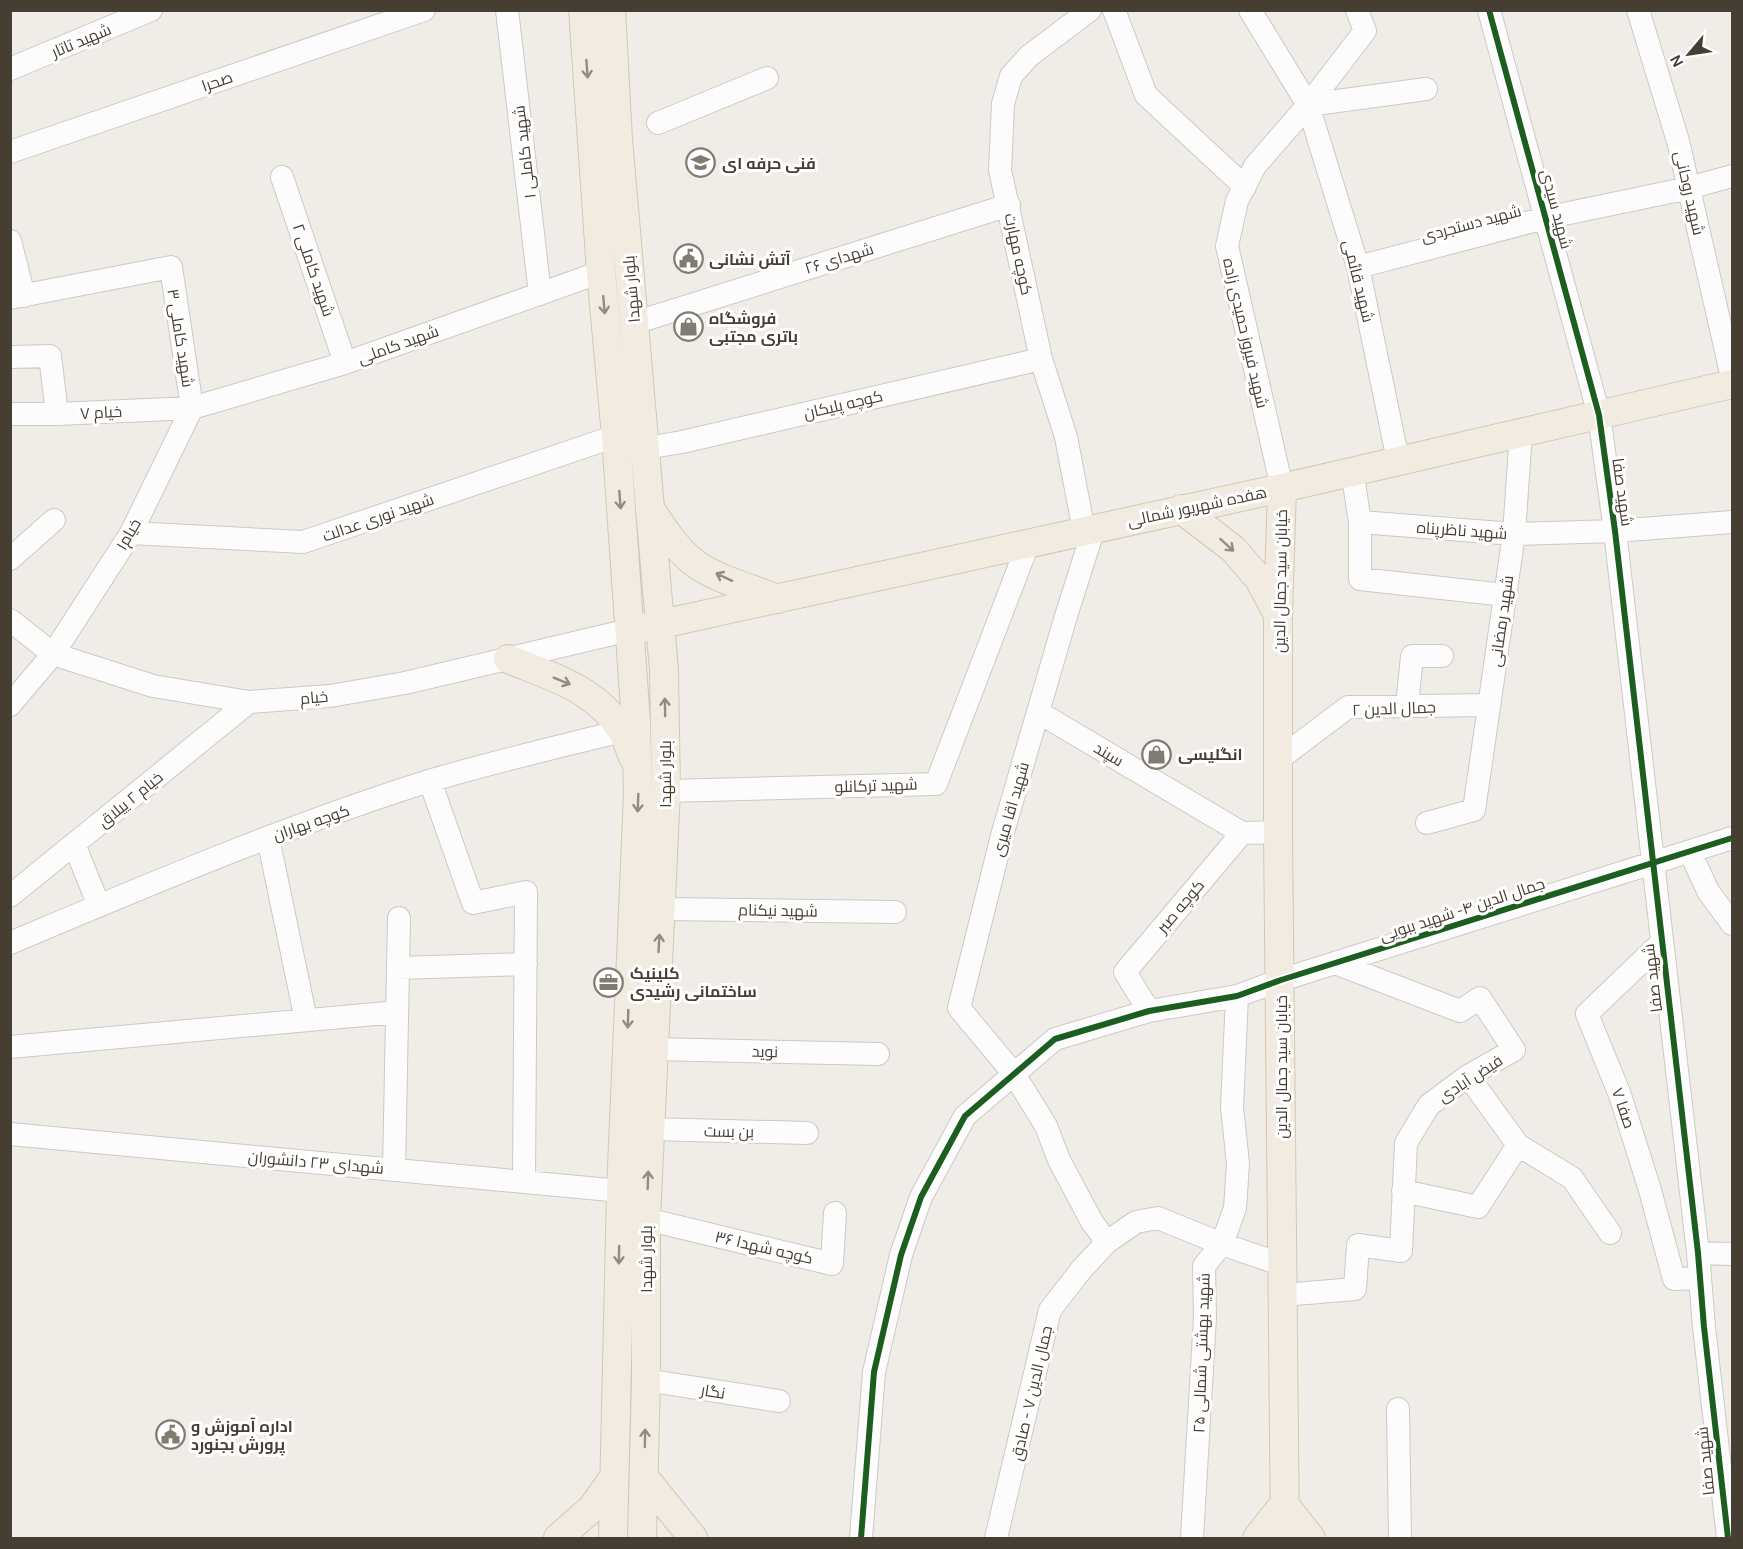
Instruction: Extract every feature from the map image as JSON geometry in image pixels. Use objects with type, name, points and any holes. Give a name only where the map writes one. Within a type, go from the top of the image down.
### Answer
[{"type":"main road","name":"بلوار شهدا","points":[[584,10],[601,272],[616,436],[629,630],[632,746],[638,793],[621,1191],[613,1539]]},
{"type":"main road","name":"بلوار شهدا","points":[[611,10],[618,139],[664,670],[666,791],[646,1219],[646,1380],[642,1539]]},
{"type":"main road","name":"هفده شهریور شمالی","points":[[629,630],[661,625],[1282,488],[1732,384]]},
{"type":"main road","name":"خیابان سید جمال الدین","points":[[1282,488],[1278,614],[1278,832],[1284,1539]]},
{"type":"main road","points":[[651,509],[675,544],[693,563],[724,579],[778,599]]},
{"type":"main road","points":[[1181,509],[1215,534],[1246,564],[1259,579],[1278,614]]},
{"type":"main road","points":[[623,545],[637,551],[649,548],[654,543]]},
{"type":"main road","points":[[508,659],[572,684],[601,705],[632,746],[647,735],[658,736],[665,744]]},
{"type":"main road","points":[[558,1539],[592,1508],[614,1477]]},
{"type":"main road","points":[[644,1477],[693,1539]]},
{"type":"main road","points":[[1257,1539],[1284,1504],[1311,1539]]},
{"type":"street","name":"شهید تاتار","points":[[10,69],[151,10]]},
{"type":"street","name":"صحرا","points":[[10,152],[424,10]]},
{"type":"street","name":"شهید کاملی ۱","points":[[507,10],[540,294]]},
{"type":"street","name":"کوچه مهارت","points":[[1089,530],[1066,437],[1041,359],[1000,170],[1004,104],[1011,76],[1029,56],[1090,10]]},
{"type":"street","points":[[1114,10],[1146,95],[1245,187]]},
{"type":"street","name":"شهید قائمی","points":[[1250,10],[1308,105],[1358,267],[1398,460]]},
{"type":"street","name":"شهید فیروز حمیدی زاده","points":[[1282,488],[1227,246],[1237,201],[1255,166],[1308,105],[1365,31],[1357,10]]},
{"type":"street","name":"شهید سیدی","points":[[1489,10],[1599,415]]},
{"type":"street","name":"شهید روحانی","points":[[1638,10],[1678,141],[1732,377]]},
{"type":"street","points":[[658,123],[767,78]]},
{"type":"street","points":[[1308,105],[1426,89]]},
{"type":"street","name":"شهید دستجردی","points":[[1358,267],[1545,218],[1689,188],[1732,176]]},
{"type":"street","name":"شهید کاملی ۲","points":[[282,177],[345,363]]},
{"type":"street","name":"شهدای ۲۶","points":[[634,323],[1009,205]]},
{"type":"street","points":[[10,241],[17,297]]},
{"type":"street","name":"شهید کاملی ۳","points":[[17,297],[171,267],[192,408]]},
{"type":"street","name":"شهید کاملی","points":[[192,408],[345,363],[601,272]]},
{"type":"street","points":[[10,357],[50,356],[57,414]]},
{"type":"street","name":"کوچه پلیکان","points":[[645,448],[682,442],[1041,359]]},
{"type":"street","name":"خیام ۷","points":[[10,414],[192,408]]},
{"type":"street","name":"خیام۱","points":[[10,705],[52,654],[131,532],[192,408]]},
{"type":"street","name":"شهید صفا","points":[[1599,415],[1615,531],[1729,1528]]},
{"type":"street","name":"شهید رمضانی","points":[[1427,823],[1474,810],[1514,534],[1521,432]]},
{"type":"street","name":"شهید نوری عدالت","points":[[131,532],[303,542],[616,436]]},
{"type":"street","points":[[1352,470],[1360,522],[1360,579],[1505,595]]},
{"type":"street","points":[[10,559],[54,520]]},
{"type":"street","name":"شهید ناظرپناه","points":[[1360,522],[1514,534],[1615,531],[1732,522]]},
{"type":"street","name":"شهید اقا میری","points":[[1014,1074],[958,1008],[1003,832],[1089,530]]},
{"type":"street","name":"شهید ترکانلو","points":[[666,791],[936,784],[1029,544]]},
{"type":"street","name":"خیام","points":[[10,620],[52,654],[153,686],[249,702],[330,696],[405,683],[629,630]]},
{"type":"street","points":[[1407,706],[1412,656],[1442,656]]},
{"type":"street","name":"خیام ۲ ییلاق","points":[[10,896],[249,702]]},
{"type":"street","name":"جمال الدین ۲","points":[[1279,759],[1348,707],[1489,705]]},
{"type":"street","name":"سپند","points":[[1038,712],[1242,833]]},
{"type":"street","name":"کوچه بهاران","points":[[10,943],[268,838],[430,781],[632,746]]},
{"type":"street","points":[[430,781],[472,903],[526,892],[524,1182]]},
{"type":"street","points":[[1242,833],[1278,832]]},
{"type":"street","name":"کوچه صبر","points":[[1149,1011],[1125,972],[1242,833]]},
{"type":"street","points":[[268,838],[306,1020]]},
{"type":"street","name":"جمال الدین ۴- شهید ببویی","points":[[861,1539],[874,1372],[900,1255],[921,1197],[965,1116],[1055,1039],[1149,1011],[1237,996],[1281,980],[1732,838]]},
{"type":"street","points":[[74,844],[99,906]]},
{"type":"street","points":[[1690,852],[1708,891],[1732,924]]},
{"type":"street","name":"شهید نیکنام","points":[[661,909],[895,912]]},
{"type":"street","points":[[394,1170],[399,918]]},
{"type":"street","name":"صفا ۷","points":[[1661,943],[1587,1014],[1620,1095],[1650,1190],[1674,1279],[1700,1278]]},
{"type":"street","name":"فیض آبادی","points":[[1283,1295],[1355,1289],[1358,1245],[1401,1251],[1406,1143],[1429,1105],[1467,1076],[1515,1050],[1480,998],[1460,1011],[1335,963]]},
{"type":"street","points":[[398,968],[526,964]]},
{"type":"street","name":"۲۵ شهید بهشتی شمالی","points":[[1192,1539],[1205,1317],[1204,1266],[1222,1244],[1235,1208],[1238,1164],[1232,1107],[1237,996]]},
{"type":"street","points":[[10,1047],[397,1011]]},
{"type":"street","name":"نوید","points":[[653,1049],[878,1054]]},
{"type":"street","points":[[1014,1074],[1046,1126],[1059,1160],[1092,1222],[1107,1242]]},
{"type":"street","points":[[1467,1076],[1518,1145],[1572,1178],[1610,1233]]},
{"type":"street","name":"بن بست","points":[[650,1129],[807,1133]]},
{"type":"street","name":"شهدای ۲۳ دانشوران","points":[[10,1134],[621,1191]]},
{"type":"street","points":[[1403,1191],[1478,1207],[1518,1145]]},
{"type":"street","name":"کوچه شهدا ۳۶","points":[[646,1219],[832,1263],[835,1213]]},
{"type":"street","name":"جمال الدین ۷ - صادق","points":[[996,1539],[1050,1310],[1081,1270],[1107,1242],[1136,1222],[1158,1218],[1282,1265]]},
{"type":"street","points":[[1698,1253],[1732,1254]]},
{"type":"street","name":"نگار","points":[[646,1380],[779,1401]]},
{"type":"street","points":[[1398,1409],[1400,1539]]},
{"type":"cycle path","points":[[1489,10],[1599,415],[1615,531],[1698,1253],[1728,1538]]},
{"type":"cycle path","points":[[861,1538],[874,1372],[901,1255],[921,1197],[965,1116],[1055,1039],[1149,1011],[1237,996],[1281,980],[1732,838]]},
{"type":"place","name":"فنی حرفه ای","points":[[701,163]]},
{"type":"place","name":"آتش نشانی","points":[[688,259]]},
{"type":"place","name":"فروشگاه باتری مجتبی","points":[[688,327]]},
{"type":"place","name":"انگلیسی","points":[[1157,754]]},
{"type":"place","name":"کلینیک ساختمانی رشیدی","points":[[609,982]]},
{"type":"place","name":"اداره آموزش و پرورش بجنورد","points":[[170,1435]]}]
